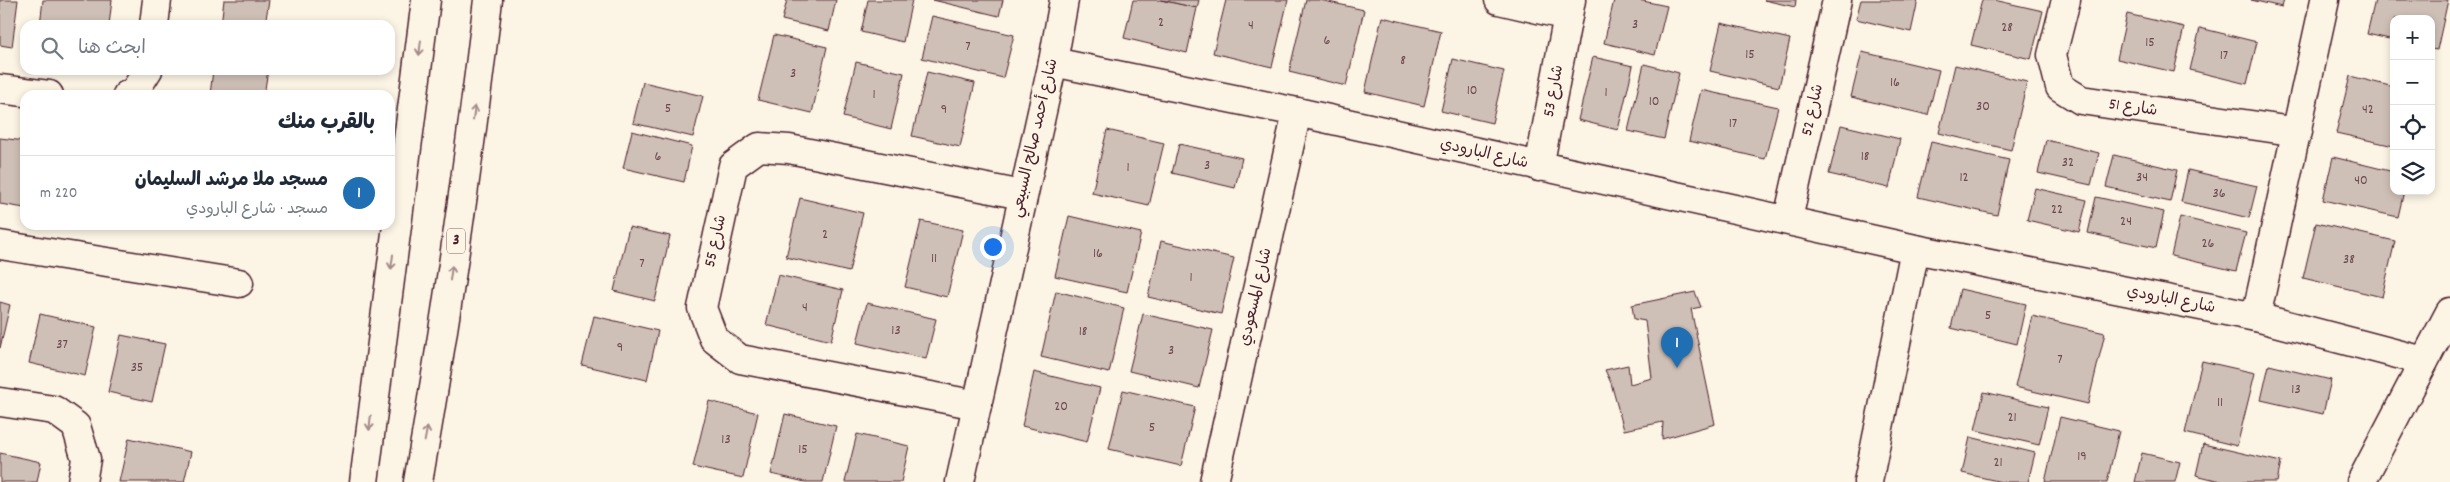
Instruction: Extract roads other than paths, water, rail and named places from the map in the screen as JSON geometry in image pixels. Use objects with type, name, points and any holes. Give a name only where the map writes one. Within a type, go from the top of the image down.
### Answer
[{"type":"street","points":[[154,20],[156,0]]},
{"type":"street","points":[[364,482],[426,0]]},
{"type":"street","name":"3","points":[[418,482],[436,376],[488,0]]},
{"type":"street","name":"شارع أحمد صالح السبيعي","points":[[960,482],[1022,195],[1053,62],[1064,0]]},
{"type":"street","name":"شارع 53","points":[[1499,0],[1570,8],[1540,166]]},
{"type":"street","name":"شارع 52","points":[[1788,219],[1837,0]]},
{"type":"street","name":"شارع 51","points":[[2066,0],[2052,55],[2060,86],[2081,100],[2298,132]]},
{"type":"street","points":[[2256,317],[2298,132],[2325,0]]},
{"type":"street","name":"شارع البارودي","points":[[1053,62],[1297,112],[1788,219],[1915,249],[2256,317],[2424,361]]},
{"type":"street","points":[[135,90],[145,75]]},
{"type":"street","points":[[0,88],[20,91]]},
{"type":"street","name":"شارع المسعودي","points":[[1214,482],[1297,112]]},
{"type":"street","name":"شارع 55","points":[[977,405],[740,359],[714,340],[702,308],[733,166],[759,148],[789,149],[1022,195]]},
{"type":"street","points":[[0,245],[239,282]]},
{"type":"street","points":[[1868,482],[1915,249]]},
{"type":"street","points":[[2361,482],[2450,312]]},
{"type":"street","points":[[0,402],[54,410],[76,426],[86,459],[82,482]]},
{"type":"place","name":"مسجد ملا مرشد السليمان","points":[[1677,368]]}]
